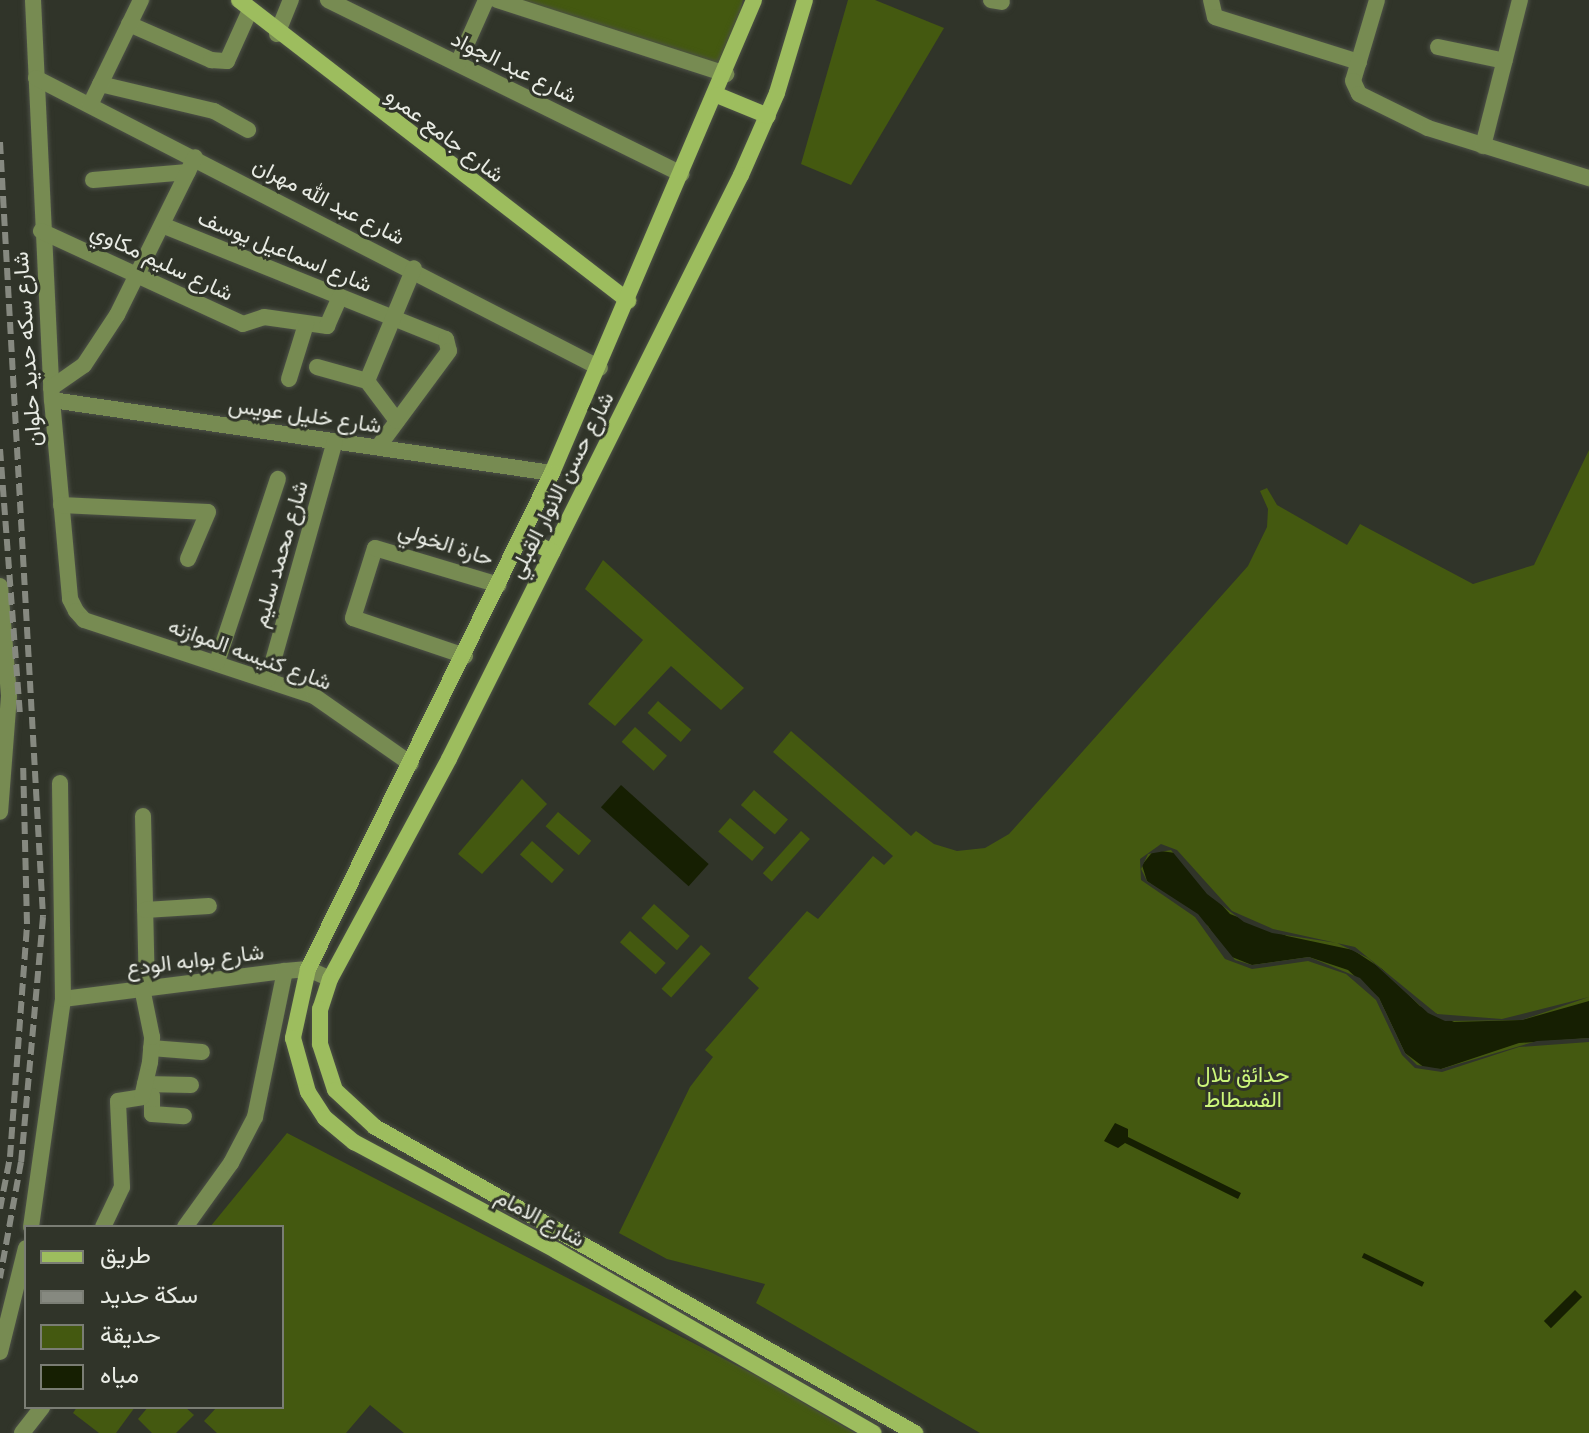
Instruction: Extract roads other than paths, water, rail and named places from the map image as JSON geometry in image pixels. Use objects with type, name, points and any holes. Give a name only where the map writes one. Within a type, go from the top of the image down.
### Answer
[{"type":"main road","name":"شارع حسن الانوار القبلي","points":[[308,969],[465,656],[552,473],[726,74],[754,0]]},
{"type":"main road","name":"شارع حسن الانوار القبلي","points":[[330,979],[553,552],[768,116],[805,0]]},
{"type":"main road","name":"شارع جامع عمرو","points":[[244,5],[277,34],[628,301]]},
{"type":"main road","points":[[717,95],[768,116]]},
{"type":"main road","points":[[522,537],[553,552]]},
{"type":"main road","name":"شارع الامام","points":[[308,969],[295,1014],[296,1062],[308,1092],[337,1129],[873,1433]]},
{"type":"main road","name":"شارع الامام","points":[[330,979],[320,1009],[324,1062],[335,1090],[355,1112],[915,1433]]},
{"type":"street","name":"شارع سكه حديد حلوان","points":[[33,0],[41,231],[51,394],[70,599]]},
{"type":"street","points":[[90,105],[141,0]]},
{"type":"street","points":[[277,34],[291,0]]},
{"type":"street","name":"شارع عبد الجواد","points":[[328,0],[681,174]]},
{"type":"street","points":[[458,63],[486,0]]},
{"type":"street","points":[[497,0],[726,74]]},
{"type":"street","points":[[1211,0],[1215,17],[1359,62]]},
{"type":"street","points":[[1377,0],[1353,81],[1359,94],[1428,128],[1589,178]]},
{"type":"street","points":[[1483,146],[1520,0]]},
{"type":"street","points":[[129,24],[220,61],[230,57],[244,5]]},
{"type":"street","points":[[1438,47],[1505,61]]},
{"type":"street","name":"شارع عبد الله مهران","points":[[36,78],[90,105],[191,165],[414,268],[600,368]]},
{"type":"street","points":[[100,84],[214,111],[248,130]]},
{"type":"street","points":[[93,180],[191,165]]},
{"type":"street","points":[[51,394],[84,365],[137,275],[191,165]]},
{"type":"street","name":"شارع اسماعيل يوسف","points":[[162,225],[449,343],[449,351],[397,421]]},
{"type":"street","name":"شارع سليم مكاوي","points":[[41,231],[243,324],[264,317],[306,324]]},
{"type":"street","points":[[367,381],[414,268]]},
{"type":"street","points":[[289,379],[306,324],[327,326],[340,297]]},
{"type":"street","points":[[317,367],[367,381],[397,421],[378,447]]},
{"type":"street","name":"شارع خليل عويس","points":[[51,394],[552,473]]},
{"type":"street","name":"شارع محمد سليم","points":[[268,679],[335,441]]},
{"type":"street","points":[[217,662],[278,479]]},
{"type":"street","points":[[61,505],[208,512],[188,559]]},
{"type":"street","name":"حارة الخولي","points":[[465,656],[356,620],[352,616],[379,545],[499,585]]},
{"type":"street","points":[[0,812],[4,696],[1,596]]},
{"type":"street","name":"شارع كنيسه الموازنه","points":[[70,599],[84,620],[268,679],[351,717],[411,764]]},
{"type":"street","points":[[31,1225],[63,999],[60,783]]},
{"type":"street","points":[[143,816],[145,988],[151,1048],[144,1089]]},
{"type":"street","points":[[145,910],[209,906]]},
{"type":"street","name":"شارع بوابه الودع","points":[[63,999],[308,969],[330,979]]},
{"type":"street","points":[[186,1225],[231,1163],[255,1117],[285,971]]},
{"type":"street","points":[[151,1048],[202,1052]]},
{"type":"street","points":[[104,1225],[122,1187],[118,1101],[144,1089],[191,1085]]},
{"type":"street","points":[[144,1089],[152,1096],[152,1114],[184,1116]]},
{"type":"street","points":[[0,1352],[24,1256]]},
{"type":"street","points":[[22,1433],[40,1409]]},
{"type":"water","points":[[621,785],[709,864],[689,886],[601,807]]},
{"type":"water","points":[[1154,850],[1175,853],[1230,914],[1287,936],[1353,950],[1382,969],[1420,1006],[1454,1022],[1522,1020],[1589,1001],[1589,1038],[1519,1043],[1441,1069],[1425,1068],[1405,1053],[1379,998],[1348,970],[1309,957],[1252,965],[1227,955],[1208,926],[1147,881],[1142,865]]},
{"type":"water","points":[[1115,1123],[1128,1129],[1128,1137],[1241,1193],[1238,1199],[1125,1143],[1118,1148],[1104,1141]]},
{"type":"water","points":[[1364,1253],[1424,1282],[1422,1287],[1362,1257]]},
{"type":"water","points":[[1575,1290],[1582,1297],[1551,1328],[1544,1321]]},
{"type":"railway","points":[[0,142],[43,917],[21,1162],[0,1278]]},
{"type":"railway","points":[[0,449],[20,717]]},
{"type":"railway","points":[[0,1209],[10,1157],[27,924],[23,765]]},
{"type":"park label","name":"حدائق تلال الفسطاط","points":[[1243,1086]]}]
